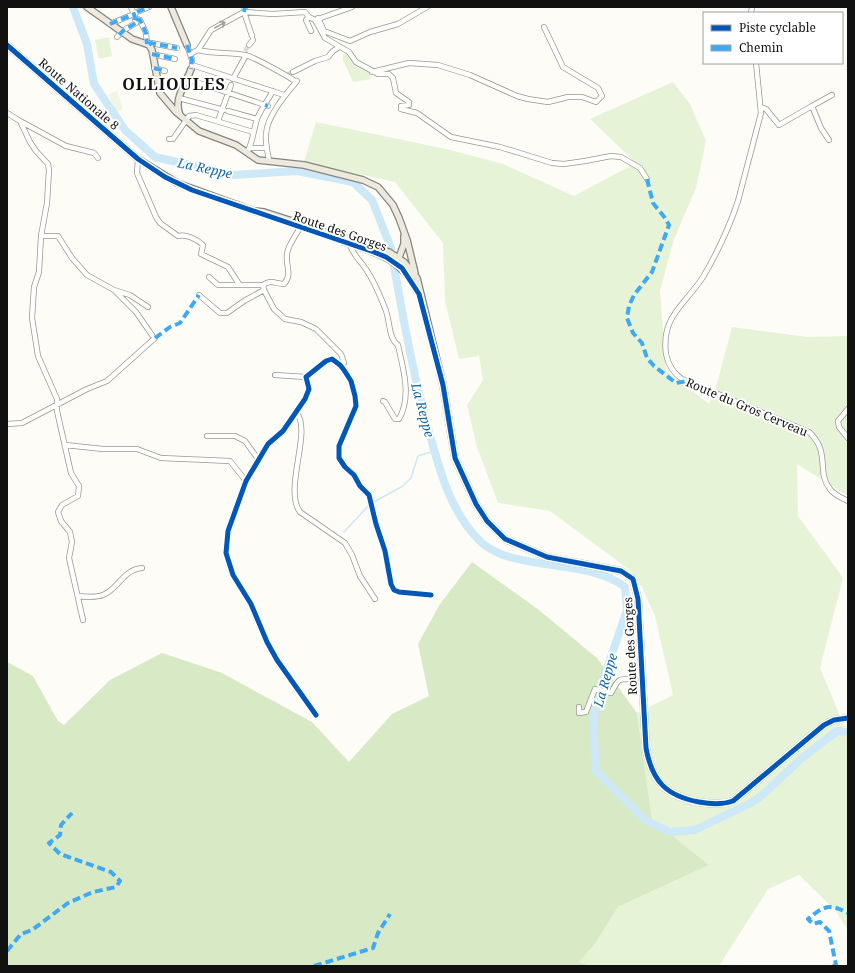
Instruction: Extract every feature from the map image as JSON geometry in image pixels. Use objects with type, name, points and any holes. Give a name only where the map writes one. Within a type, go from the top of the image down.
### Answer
[{"type":"main road","points":[[87,7],[132,39],[148,44],[152,54],[158,88],[166,101],[182,117],[204,134],[248,150],[258,160],[304,166],[371,183],[378,187],[393,205],[404,232],[417,278]]},
{"type":"main road","points":[[171,7],[186,45]]},
{"type":"main road","name":"Route Nationale 8","points":[[7,45],[138,159]]},
{"type":"main road","points":[[182,117],[178,107],[179,98],[192,67]]},
{"type":"main road","points":[[166,101],[172,102],[179,98]]},
{"type":"main road","name":"Route des Gorges","points":[[138,159],[177,183],[300,228],[359,247],[371,248],[399,260],[422,302]]},
{"type":"main road","name":"Route des Gorges","points":[[255,211],[264,212],[389,252],[399,260],[417,278],[443,385],[455,458],[481,512],[500,536],[510,542],[547,557],[621,571],[629,575],[635,584],[637,591],[648,758],[659,782],[668,792],[679,798],[702,802],[720,804],[733,801],[824,725],[834,720],[848,718]]},
{"type":"main road","points":[[399,260],[404,232]]},
{"type":"main road","points":[[389,252],[402,248]]},
{"type":"main road","points":[[399,260],[410,251]]},
{"type":"street","points":[[130,7],[140,20],[146,33],[148,44],[151,43],[177,48]]},
{"type":"street","points":[[110,24],[136,14],[149,7]]},
{"type":"street","points":[[198,50],[211,30],[245,10],[273,14],[305,12],[309,17],[316,19],[352,7]]},
{"type":"street","points":[[323,32],[350,41],[370,32],[398,24],[427,7]]},
{"type":"street","points":[[245,10],[252,38],[249,45]]},
{"type":"street","points":[[117,37],[121,32],[136,23],[136,14]]},
{"type":"street","points":[[309,17],[306,20],[311,31]]},
{"type":"street","points":[[316,19],[325,38],[349,52],[356,62],[372,72],[378,74],[389,74],[393,78],[396,92],[409,102],[409,105],[401,106],[401,109],[416,113],[451,137],[500,147],[552,163],[564,164],[611,156],[621,157],[640,168],[647,179]]},
{"type":"street","points":[[372,72],[409,63],[438,65],[470,75],[517,96],[528,99],[548,102],[568,97],[582,97],[596,102],[602,96],[598,88],[564,67],[544,27]]},
{"type":"street","points":[[186,45],[190,54],[192,67],[233,78],[284,95]]},
{"type":"street","points":[[190,54],[198,50],[245,53],[276,71],[289,73],[315,61],[328,58],[333,51],[339,47]]},
{"type":"street","points":[[233,78],[245,53]]},
{"type":"street","points":[[152,54],[175,59]]},
{"type":"street","name":"Route du Gros Cerveau","points":[[756,64],[761,107],[760,120],[734,213],[703,275],[670,319],[665,343],[667,357],[671,368],[682,379],[809,432],[820,445],[825,480],[830,489],[848,501]]},
{"type":"street","points":[[154,68],[166,71]]},
{"type":"street","points":[[269,161],[266,128],[284,95],[297,82],[289,73]]},
{"type":"street","points":[[187,79],[267,105]]},
{"type":"street","points":[[218,121],[225,110],[231,85]]},
{"type":"street","points":[[267,148],[248,150],[257,119],[267,105],[273,91]]},
{"type":"street","points":[[761,107],[766,109],[779,125],[832,95]]},
{"type":"street","points":[[179,98],[257,119]]},
{"type":"street","points":[[812,106],[821,128],[829,140]]},
{"type":"street","points":[[277,109],[279,115]]},
{"type":"street","points":[[7,113],[66,146],[94,153],[98,158]]},
{"type":"street","points":[[169,139],[173,139],[182,117],[196,115],[252,132]]},
{"type":"street","points":[[20,121],[36,152],[48,164],[49,170],[47,203],[41,236],[39,272],[34,287],[32,318],[38,356],[57,399],[57,411],[70,473],[77,481],[80,492],[78,496],[62,505],[58,512],[61,521],[70,532],[72,542],[69,558],[83,620]]},
{"type":"street","points":[[138,159],[137,173],[160,223],[178,236],[185,235],[200,242],[203,245],[201,254],[228,267],[239,284]]},
{"type":"street","points":[[209,277],[218,285],[263,285],[272,281],[284,284],[287,281],[289,271],[286,255],[300,228]]},
{"type":"street","points":[[41,236],[58,236],[72,258],[86,275],[114,290],[130,295],[148,307]]},
{"type":"street","points":[[350,244],[352,251],[368,270],[386,309],[391,334],[395,343],[398,345],[406,381],[404,406],[399,418],[396,419],[383,401]]},
{"type":"street","points":[[263,285],[272,306],[285,319],[301,322],[316,329],[343,357],[344,363],[340,365]]},
{"type":"street","points":[[7,424],[22,423],[58,405],[87,388],[107,381],[153,337],[136,312],[114,290]]},
{"type":"street","points":[[199,295],[220,313],[227,313],[244,301],[264,290]]},
{"type":"street","points":[[275,375],[306,377],[326,361],[332,359],[340,365],[351,381],[356,406],[339,446],[340,458],[345,467],[354,475],[360,486],[369,495],[394,590],[399,592],[431,595]]},
{"type":"street","points":[[306,377],[309,389],[305,399],[283,431],[268,444],[258,459],[246,481],[226,538],[228,564],[251,604],[267,642],[277,660],[316,715]]},
{"type":"street","points":[[848,409],[838,421],[839,427],[848,438]]},
{"type":"street","points":[[296,412],[300,416],[301,425],[300,457],[294,488],[296,507],[300,512],[345,543],[352,555],[360,576],[375,598]]},
{"type":"street","points":[[207,436],[235,436],[245,441],[258,459]]},
{"type":"street","points":[[65,445],[104,449],[137,449],[161,458],[230,461],[246,481]]},
{"type":"street","points":[[78,596],[91,597],[104,595],[132,569],[142,568]]},
{"type":"street","points":[[579,707],[580,713],[586,712],[595,689],[611,693],[617,681],[620,679],[636,679],[636,673],[642,668]]},
{"type":"green space","points":[[109,37],[112,56],[99,59],[95,40]]},
{"type":"green space","points":[[343,54],[348,54],[360,68],[370,73],[371,79],[353,82],[343,60]]},
{"type":"green space","points":[[673,82],[690,104],[706,141],[696,188],[674,239],[660,291],[666,371],[709,404],[715,391],[732,327],[808,337],[848,336],[848,496],[797,464],[798,516],[843,578],[820,668],[848,735],[848,930],[835,910],[799,875],[768,889],[719,966],[591,966],[579,962],[595,944],[618,907],[709,865],[652,819],[637,713],[673,695],[655,616],[642,587],[631,571],[550,511],[498,503],[477,447],[467,405],[483,380],[479,356],[459,359],[445,301],[443,243],[395,182],[304,162],[316,122],[446,149],[503,164],[574,196],[636,163],[590,119]]},
{"type":"green space","points":[[117,91],[123,109],[117,112],[108,95]]},
{"type":"green space","points":[[472,562],[539,610],[597,658],[637,713],[652,819],[709,865],[618,907],[595,944],[579,962],[591,966],[7,966],[7,662],[33,676],[58,721],[64,725],[110,680],[162,653],[222,673],[312,722],[349,762],[392,714],[429,696],[418,644],[440,604]]},
{"type":"waterway","name":"La Reppe","points":[[73,7],[87,44],[94,84],[125,130],[155,157],[234,175],[297,171],[353,182],[372,200],[391,248]]},
{"type":"waterway","name":"La Reppe","points":[[394,266],[414,372],[424,414],[443,477],[461,518],[480,541],[494,551],[503,555],[533,562],[584,570],[599,574],[625,587],[627,610],[601,686],[593,722],[596,771],[645,820],[670,832],[695,830],[751,803],[760,797],[802,758],[837,731],[848,732]]},
{"type":"waterway","points":[[372,503],[403,486],[411,478],[418,456],[434,451]]},
{"type":"waterway","points":[[344,532],[370,504]]},
{"type":"tunnel","points":[[245,51],[249,45]]},
{"type":"tunnel","points":[[288,74],[293,72]]},
{"type":"marked path","points":[[137,12],[149,7]]},
{"type":"marked path","points":[[244,12],[245,7]]},
{"type":"marked path","points":[[110,24],[134,14],[136,23],[124,30],[117,37]]},
{"type":"marked path","points":[[136,19],[140,20],[146,33],[147,44]]},
{"type":"marked path","points":[[149,45],[151,43],[177,48]]},
{"type":"marked path","points":[[187,45],[192,60],[191,69]]},
{"type":"marked path","points":[[152,54],[175,59]]},
{"type":"marked path","points":[[154,68],[165,71]]},
{"type":"marked path","points":[[647,179],[653,203],[669,225],[652,272],[634,295],[629,306],[627,318],[633,333],[642,343],[647,358],[654,366],[676,383],[687,381]]},
{"type":"marked path","points":[[155,338],[170,327],[180,323],[199,295]]},
{"type":"marked path","points":[[7,951],[21,934],[32,930],[68,903],[93,892],[116,887],[120,881],[111,872],[60,854],[49,843],[60,835],[61,825],[72,813]]},
{"type":"marked path","points":[[833,966],[836,965],[829,931],[820,922],[813,924],[808,919],[818,911],[827,907],[836,908],[848,913]]},
{"type":"marked path","points":[[314,966],[373,948],[378,933],[390,914]]},
{"type":"cycle path","points":[[7,45],[138,159],[165,177],[192,190],[374,252],[386,257],[402,268],[419,294],[443,385],[455,458],[476,504],[487,521],[505,539],[547,557],[621,571],[633,579],[638,599],[646,748],[652,770],[662,785],[669,791],[678,796],[703,803],[720,804],[733,801],[824,725],[834,720],[848,718]]},
{"type":"cycle path","points":[[316,715],[277,660],[267,642],[251,604],[233,575],[226,553],[228,531],[246,481],[268,444],[283,431],[305,399],[309,389],[306,377],[326,361],[332,359],[340,365],[351,381],[356,406],[339,446],[339,458],[345,467],[354,475],[360,486],[369,495],[376,524],[385,551],[391,584],[394,590],[399,592],[431,595]]},
{"type":"district","name":"OLLIOULES","points":[[174,84]]}]
